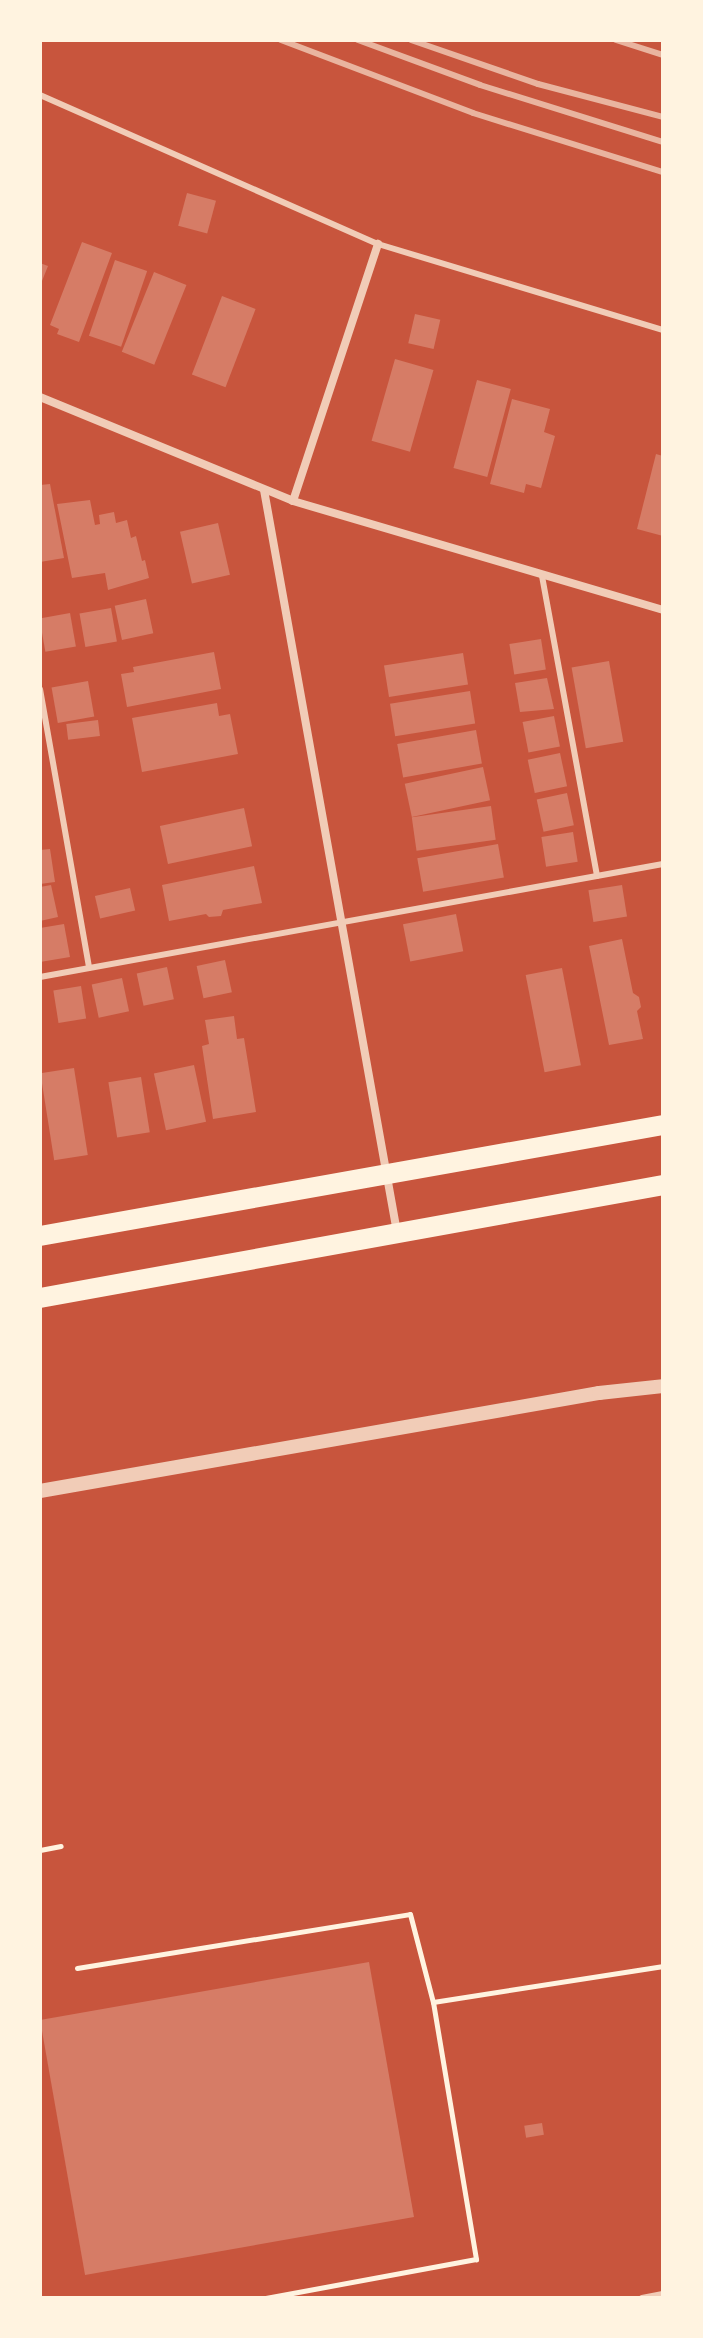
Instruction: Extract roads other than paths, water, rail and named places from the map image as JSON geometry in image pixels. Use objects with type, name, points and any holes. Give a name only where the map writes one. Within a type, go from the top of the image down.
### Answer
[{"type":"main road","points":[[40,1236],[663,1125]]},
{"type":"main road","points":[[40,1298],[663,1185]]},
{"type":"street","points":[[293,501],[378,244]]},
{"type":"street","points":[[40,397],[293,501],[663,610]]},
{"type":"street","points":[[264,490],[397,1233]]},
{"type":"street","points":[[40,1491],[583,1396],[663,1386]]},
{"type":"lane","points":[[40,95],[378,244],[663,330]]},
{"type":"lane","points":[[542,576],[597,876]]},
{"type":"lane","points":[[40,689],[89,968]]},
{"type":"lane","points":[[40,977],[663,864]]},
{"type":"lane","points":[[642,2298],[663,2294]]},
{"type":"railway","points":[[281,40],[473,113],[663,172]]},
{"type":"railway","points":[[358,40],[480,85],[663,142]]},
{"type":"railway","points":[[411,40],[538,84],[663,117]]},
{"type":"railway","points":[[616,40],[663,55]]}]
